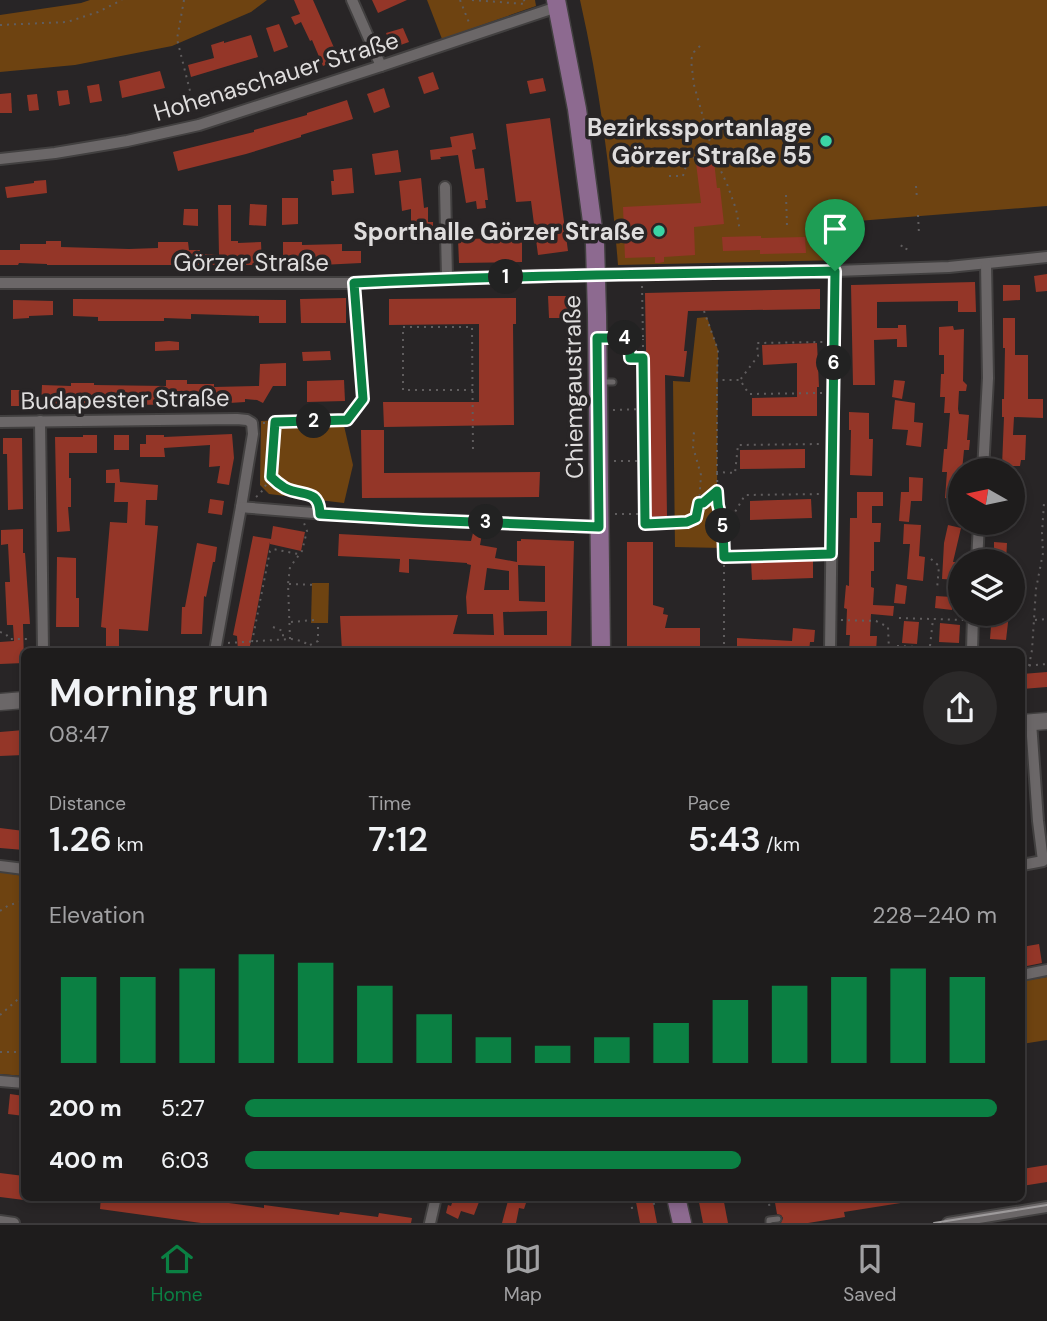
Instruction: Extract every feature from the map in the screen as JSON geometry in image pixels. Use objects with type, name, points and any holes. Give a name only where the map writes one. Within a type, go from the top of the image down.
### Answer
[{"type":"main road","name":"Chiemgaustraße","points":[[557,3],[591,204],[596,275],[605,338],[599,527],[601,648]]},
{"type":"main road","points":[[677,1201],[682,1223]]},
{"type":"street","points":[[352,0],[381,66]]},
{"type":"street","name":"Hohenaschauer Straße","points":[[0,159],[127,141],[199,125],[474,35],[557,3]]},
{"type":"street","points":[[445,187],[447,278]]},
{"type":"street","name":"Görzer Straße","points":[[0,283],[354,283],[447,278],[835,271],[986,264],[1047,257]]},
{"type":"street","points":[[984,458],[987,407],[986,264]]},
{"type":"street","points":[[830,648],[835,271]]},
{"type":"street","name":"Budapester Straße","points":[[0,422],[237,419],[251,422]]},
{"type":"street","points":[[40,421],[43,648]]},
{"type":"street","points":[[216,648],[242,507],[253,434],[251,422]]},
{"type":"street","points":[[242,507],[423,520],[599,527]]},
{"type":"street","points":[[972,648],[973,626]]},
{"type":"street","points":[[0,702],[21,700]]},
{"type":"street","points":[[1025,864],[1043,861],[1038,821],[1033,722]]},
{"type":"street","points":[[0,866],[21,869]]},
{"type":"street","points":[[1025,974],[1047,970]]},
{"type":"street","points":[[0,1081],[21,1083]]},
{"type":"street","points":[[430,1223],[435,1201]]},
{"type":"street","points":[[948,1223],[1047,1207]]},
{"type":"street","points":[[0,1221],[14,1223]]},
{"type":"lane","points":[[769,1223],[769,1220],[778,1219]]},
{"type":"path","points":[[0,25],[67,22],[98,12],[122,0]]},
{"type":"path","points":[[184,0],[177,39],[199,125]]},
{"type":"path","points":[[460,0],[474,35]]},
{"type":"path","points":[[472,0],[525,4],[524,0]]},
{"type":"path","points":[[700,46],[691,60],[694,85],[713,152],[736,209],[740,231]]},
{"type":"path","points":[[669,176],[682,176],[687,163],[713,152]]},
{"type":"path","points":[[916,186],[917,199]]},
{"type":"path","points":[[786,195],[787,226]]},
{"type":"path","points":[[918,215],[919,234]]},
{"type":"path","points":[[902,245],[901,247],[912,251]]},
{"type":"path","points":[[642,275],[645,524],[687,522],[696,518],[701,475],[693,447],[694,432]]},
{"type":"path","points":[[251,422],[347,420],[363,399],[354,283]]},
{"type":"path","points":[[704,311],[718,350],[717,491],[723,526],[724,648]]},
{"type":"path","points":[[403,396],[403,327],[472,327],[473,452]]},
{"type":"path","points":[[605,338],[643,338]]},
{"type":"path","points":[[629,338],[630,358],[643,358]]},
{"type":"path","points":[[740,380],[758,356],[757,343],[834,342]]},
{"type":"path","points":[[717,380],[740,380]]},
{"type":"path","points":[[740,380],[749,394],[833,393]]},
{"type":"path","points":[[403,390],[472,390]]},
{"type":"path","points":[[614,410],[644,409]]},
{"type":"path","points":[[242,507],[260,494],[271,477],[275,422]]},
{"type":"path","points":[[717,472],[735,473],[738,445],[833,444]]},
{"type":"path","points":[[614,461],[645,461]]},
{"type":"path","points":[[271,477],[286,488],[312,495],[319,503],[320,514]]},
{"type":"path","points":[[699,503],[703,503],[717,491]]},
{"type":"path","points":[[723,526],[745,495],[832,494]]},
{"type":"path","points":[[1029,666],[1036,589],[1043,553],[1043,512],[1044,503],[1047,501]]},
{"type":"path","points":[[615,514],[645,514]]},
{"type":"path","points":[[290,639],[290,567],[302,551],[306,532]]},
{"type":"path","points":[[252,642],[270,551],[299,555]]},
{"type":"path","points":[[724,557],[831,554]]},
{"type":"path","points":[[930,559],[939,566],[937,589]]},
{"type":"path","points":[[288,583],[316,585]]},
{"type":"path","points":[[899,618],[948,618]]},
{"type":"path","points":[[930,647],[933,619]]},
{"type":"path","points":[[1034,621],[1047,619]]},
{"type":"path","points":[[290,622],[314,620]]},
{"type":"path","points":[[830,620],[876,621],[888,627],[889,648]]},
{"type":"path","points":[[273,627],[283,631],[283,639]]},
{"type":"path","points":[[310,645],[318,641],[318,627]]},
{"type":"path","points":[[0,632],[6,634],[9,639],[28,639]]},
{"type":"path","points":[[230,643],[290,639],[300,640],[312,648]]},
{"type":"path","points":[[897,646],[944,648]]},
{"type":"path","points":[[1025,666],[1047,664]]},
{"type":"path","points":[[0,911],[21,902]]},
{"type":"path","points":[[0,1015],[21,997]]},
{"type":"path","points":[[0,1052],[21,1052]]},
{"type":"path","points":[[769,1201],[771,1214]]},
{"type":"path","points":[[653,1204],[658,1203]]},
{"type":"path","points":[[631,1208],[637,1207]]},
{"type":"shaded area","points":[[90,0],[267,0],[251,12],[172,46],[75,65],[0,72],[0,15]]},
{"type":"shaded area","points":[[427,0],[535,0],[536,6],[442,39]]},
{"type":"shaded area","name":"Bezirkssportanlage Görzer Straße 55","points":[[580,0],[1047,0],[1047,206],[845,222],[846,260],[618,265],[604,132]]},
{"type":"shaded area","points":[[707,317],[718,350],[717,491],[724,548],[675,547],[673,381],[690,382],[697,318]]},
{"type":"shaded area","points":[[342,417],[353,465],[344,503],[269,494],[260,485],[261,421]]},
{"type":"shaded area","points":[[312,583],[329,583],[328,623],[311,623]]},
{"type":"shaded area","points":[[0,872],[21,876],[21,1076],[0,1074]]},
{"type":"shaded area","points":[[1047,977],[1047,1040],[1025,1044],[1025,981]]},
{"type":"building","points":[[294,0],[313,0],[339,59],[323,66],[301,22],[295,25],[291,17],[300,14]]},
{"type":"building","points":[[372,0],[407,0],[378,13]]},
{"type":"building","points":[[279,24],[288,47],[274,52],[266,28]]},
{"type":"building","points":[[403,28],[409,42],[392,48],[386,33]]},
{"type":"building","points":[[251,35],[258,57],[191,77],[188,65],[214,58],[211,45]]},
{"type":"building","points":[[160,71],[165,88],[122,98],[119,81]]},
{"type":"building","points":[[433,72],[439,89],[424,94],[418,77]]},
{"type":"building","points":[[543,78],[546,91],[530,94],[527,81]]},
{"type":"building","points":[[99,84],[102,101],[90,103],[87,86]]},
{"type":"building","points":[[384,88],[390,107],[374,113],[367,94]]},
{"type":"building","points":[[68,90],[70,104],[59,106],[57,91]]},
{"type":"building","points":[[11,93],[12,113],[0,113],[0,94]]},
{"type":"building","points":[[37,94],[39,110],[29,111],[27,95]]},
{"type":"building","points":[[347,100],[353,119],[246,154],[178,171],[173,152],[254,132]]},
{"type":"building","points":[[550,118],[568,251],[538,255],[531,201],[516,202],[506,124]]},
{"type":"building","points":[[473,133],[476,149],[472,150],[475,169],[484,168],[488,200],[485,200],[486,208],[477,209],[476,201],[466,203],[458,155],[431,160],[430,150],[452,147],[450,137]]},
{"type":"building","points":[[398,150],[401,172],[375,175],[372,154]]},
{"type":"building","name":"Sporthalle Görzer Straße","points":[[714,161],[724,224],[694,227],[695,255],[664,257],[664,262],[659,263],[655,263],[655,257],[625,258],[623,207],[701,203],[696,163]]},
{"type":"building","points":[[352,168],[354,193],[332,195],[333,170]]},
{"type":"building","points":[[421,178],[424,208],[428,207],[428,222],[433,222],[433,240],[411,240],[411,209],[402,211],[399,181]]},
{"type":"building","points":[[46,180],[47,193],[7,198],[5,187]]},
{"type":"building","points":[[282,198],[298,198],[298,224],[282,225]]},
{"type":"building","points":[[250,204],[267,205],[266,226],[249,225]]},
{"type":"building","points":[[218,205],[231,205],[231,241],[261,242],[262,265],[0,265],[0,250],[20,250],[20,244],[46,244],[46,241],[61,241],[61,247],[129,249],[158,248],[158,242],[188,242],[189,250],[200,250],[200,254],[219,255]]},
{"type":"building","points":[[184,209],[198,209],[198,226],[183,225]]},
{"type":"building","points":[[839,228],[840,246],[823,246],[823,229]]},
{"type":"building","points":[[722,237],[805,237],[806,253],[760,254],[760,250],[723,251]]},
{"type":"building","points":[[522,238],[522,262],[459,263],[458,239]]},
{"type":"building","points":[[283,242],[302,242],[302,245],[342,244],[342,251],[361,251],[361,263],[283,267]]},
{"type":"building","points":[[1047,274],[1047,291],[1036,292],[1034,276]]},
{"type":"building","points":[[975,282],[976,312],[958,312],[958,301],[877,302],[877,328],[898,328],[898,325],[906,325],[907,347],[897,347],[897,339],[874,340],[875,385],[853,385],[851,285]]},
{"type":"building","points":[[1003,285],[1020,285],[1020,300],[1003,301]]},
{"type":"building","points":[[820,289],[820,309],[688,311],[684,377],[665,375],[667,516],[649,517],[645,293]]},
{"type":"building","points":[[548,296],[568,296],[568,318],[549,318]]},
{"type":"building","points":[[346,298],[346,323],[301,323],[300,299]]},
{"type":"building","points":[[516,298],[516,324],[513,324],[514,425],[384,427],[383,402],[479,402],[479,324],[389,325],[389,299]]},
{"type":"building","points":[[73,299],[286,300],[286,323],[259,323],[259,316],[191,314],[191,319],[98,321],[98,317],[73,316]]},
{"type":"building","points":[[13,300],[53,301],[53,315],[13,319]]},
{"type":"building","points":[[1003,318],[1015,318],[1015,355],[1028,355],[1028,399],[1043,399],[1043,418],[1014,417],[1013,435],[1026,435],[1025,458],[1002,458]]},
{"type":"building","points":[[953,326],[954,330],[964,329],[963,381],[967,385],[966,391],[959,391],[958,409],[959,414],[969,415],[969,450],[964,450],[963,458],[948,458],[948,498],[945,498],[947,472],[942,472],[950,413],[944,413],[945,397],[940,397],[944,355],[939,355],[939,327]]},
{"type":"building","points":[[155,342],[179,342],[179,350],[155,351]]},
{"type":"building","points":[[817,343],[817,416],[752,416],[752,398],[797,397],[797,363],[763,365],[762,345]]},
{"type":"building","points":[[330,351],[331,360],[303,361],[302,352]]},
{"type":"building","points":[[286,363],[286,386],[273,386],[263,403],[245,399],[245,402],[214,404],[41,406],[42,385],[71,386],[71,383],[94,383],[166,386],[166,380],[187,380],[187,384],[214,384],[214,387],[259,386],[260,364]]},
{"type":"building","points":[[344,380],[345,401],[307,402],[307,381]]},
{"type":"building","points":[[894,380],[905,381],[902,399],[892,397]]},
{"type":"building","points":[[11,390],[24,390],[24,406],[11,406]]},
{"type":"building","points":[[895,400],[915,403],[914,422],[923,423],[921,447],[906,445],[908,430],[892,429]]},
{"type":"building","points":[[849,412],[869,413],[869,439],[873,439],[872,476],[850,475]]},
{"type":"building","points":[[361,430],[384,430],[384,473],[540,472],[539,497],[362,498]]},
{"type":"building","points":[[232,434],[234,458],[229,485],[217,483],[220,466],[209,467],[210,445],[164,448],[165,457],[140,457],[140,444],[146,444],[146,435],[164,437]]},
{"type":"building","points":[[97,435],[97,453],[69,453],[70,531],[57,532],[55,437]]},
{"type":"building","points":[[114,435],[129,435],[129,450],[114,450]]},
{"type":"building","points":[[3,438],[22,438],[23,509],[8,510],[7,454],[3,454]]},
{"type":"building","points":[[805,449],[805,468],[740,469],[740,450]]},
{"type":"building","points":[[119,469],[120,482],[158,485],[157,500],[146,500],[145,525],[158,526],[148,631],[119,629],[119,648],[106,648],[106,628],[101,627],[110,522],[127,523],[128,502],[114,502],[115,483],[106,483],[106,470]]},
{"type":"building","points":[[909,477],[923,478],[922,501],[911,501],[909,522],[899,521],[901,492],[909,492]]},
{"type":"building","points":[[857,492],[883,492],[883,506],[872,506],[872,523],[881,523],[880,542],[874,542],[871,587],[874,588],[873,605],[894,606],[893,616],[871,614],[870,636],[877,636],[876,648],[849,648],[850,635],[846,635],[847,609],[844,608],[846,585],[849,586],[850,518],[857,518]]},
{"type":"building","points":[[210,499],[224,501],[222,515],[208,513]]},
{"type":"building","points":[[811,499],[812,518],[750,520],[750,501]]},
{"type":"building","points":[[904,524],[921,525],[919,556],[925,557],[923,581],[907,579],[910,544],[903,544]]},
{"type":"building","points":[[948,525],[948,536],[959,536],[956,549],[948,549],[948,579],[942,579]]},
{"type":"building","points":[[273,526],[305,532],[301,551],[270,542],[250,648],[238,648],[237,636],[233,635],[253,536],[271,539]]},
{"type":"building","points":[[23,529],[30,624],[23,624],[21,663],[0,664],[0,642],[14,641],[13,625],[7,625],[5,582],[10,582],[8,544],[1,545],[1,530]]},
{"type":"building","points":[[473,533],[482,534],[480,545],[497,548],[495,558],[517,562],[517,541],[521,539],[574,541],[571,648],[342,648],[340,616],[458,615],[453,634],[494,635],[493,614],[467,614],[466,597],[471,565],[409,559],[409,573],[399,572],[400,559],[338,556],[339,534],[471,541]],"holes":[[[518,565],[545,566],[545,602],[519,601]],[[487,568],[509,571],[509,590],[484,590]],[[547,611],[547,635],[504,635],[503,612]]]},
{"type":"building","points":[[627,542],[653,542],[653,605],[664,608],[663,614],[668,615],[665,628],[700,628],[700,648],[627,648]]},
{"type":"building","points":[[994,542],[1007,543],[1007,549],[994,549]]},
{"type":"building","points":[[197,543],[217,547],[215,562],[206,597],[204,596],[202,634],[181,634],[182,607],[185,607]]},
{"type":"building","points":[[57,557],[76,558],[79,627],[56,627]]},
{"type":"building","points":[[813,559],[813,578],[752,580],[751,561]]},
{"type":"building","points":[[896,584],[907,586],[905,604],[894,603]]},
{"type":"building","points":[[936,596],[948,597],[948,610],[935,608]]},
{"type":"building","points":[[904,621],[919,622],[917,644],[902,643]]},
{"type":"building","points":[[940,623],[960,626],[959,643],[939,642]]},
{"type":"building","points":[[991,626],[1008,626],[1006,640],[990,639]]},
{"type":"building","points":[[793,628],[815,630],[814,642],[810,642],[809,648],[737,648],[737,638],[792,641]]},
{"type":"building","points":[[1047,672],[1047,687],[1025,689],[1025,674]]},
{"type":"building","points":[[21,730],[21,755],[0,756],[0,732]]},
{"type":"building","points":[[0,828],[21,831],[21,850],[0,848]]},
{"type":"building","points":[[1039,944],[1042,963],[1025,966],[1025,946]]},
{"type":"building","points":[[10,1094],[21,1096],[21,1116],[8,1114]]},
{"type":"building","points":[[1047,1165],[1047,1182],[1025,1186],[1025,1169]]},
{"type":"building","points":[[0,1173],[21,1176],[21,1200],[0,1197]]},
{"type":"building","points":[[101,1201],[214,1201],[339,1215],[340,1212],[378,1217],[379,1213],[412,1218],[411,1223],[201,1223],[100,1209]]},
{"type":"building","points":[[453,1201],[479,1202],[474,1215],[461,1211],[458,1219],[446,1213],[448,1205],[451,1206]]},
{"type":"building","points":[[508,1201],[527,1201],[524,1209],[519,1208],[516,1223],[502,1223]]},
{"type":"building","points":[[636,1201],[653,1201],[657,1223],[640,1223]]},
{"type":"building","points":[[699,1201],[724,1201],[728,1223],[703,1223]]},
{"type":"building","points":[[775,1201],[907,1201],[844,1212],[845,1217],[808,1223],[781,1223],[783,1218],[777,1214]]},
{"type":"tram line","points":[[934,1223],[1047,1205]]},
{"type":"place","name":"Bezirkssportanlage Görzer Straße 55","points":[[826,141]]},
{"type":"place","name":"Sporthalle Görzer Straße","points":[[659,231]]},
{"type":"route","points":[[835,271],[831,554],[724,557],[723,526],[717,491],[703,503],[699,503],[696,518],[687,522],[645,524],[643,358],[630,358],[629,338],[597,338],[599,527],[320,514],[319,503],[312,495],[286,488],[271,477],[275,422],[347,420],[363,399],[354,283],[447,278],[835,271]]}]
